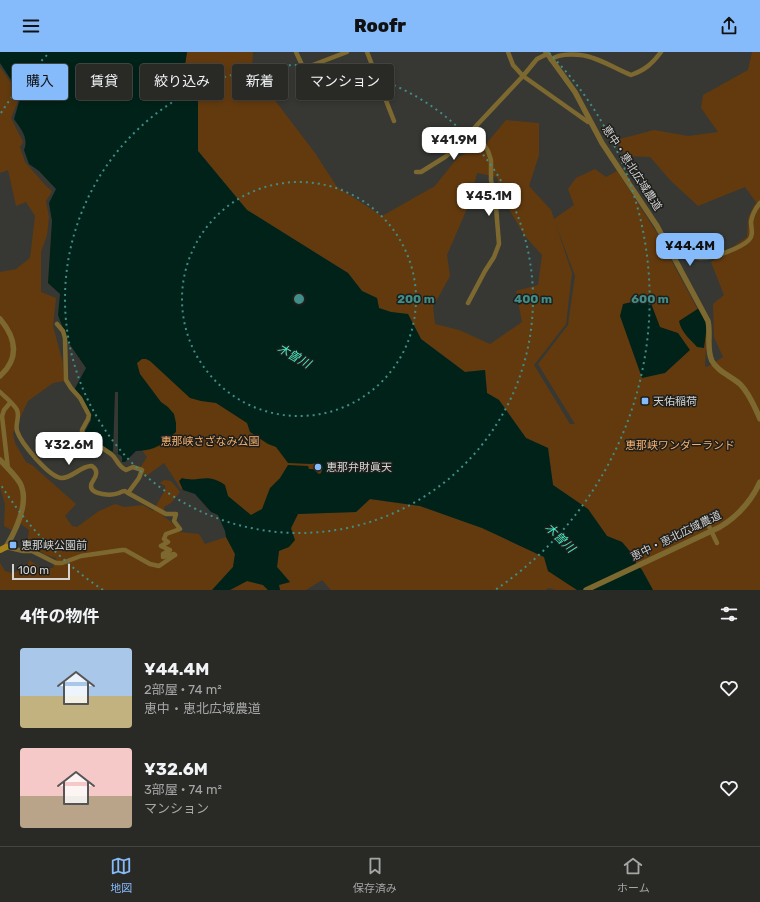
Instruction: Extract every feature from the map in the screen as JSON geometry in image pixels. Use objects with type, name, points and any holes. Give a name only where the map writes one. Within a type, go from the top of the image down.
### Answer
[{"type":"main road","points":[[0,550],[6,547]]},
{"type":"street","points":[[296,52],[303,67],[305,68],[347,52]]},
{"type":"street","points":[[367,52],[394,121]]},
{"type":"street","points":[[508,52],[513,65],[523,76],[556,101],[588,122],[591,122]]},
{"type":"street","points":[[551,60],[554,57],[563,54],[592,57],[631,75],[646,68],[661,52]]},
{"type":"street","points":[[416,172],[421,172],[450,154],[458,147],[538,58],[547,53]]},
{"type":"street","name":"恵中・恵北広域農道","points":[[547,53],[574,92],[602,143],[657,226],[674,256],[708,321],[710,332],[709,351],[712,361],[720,371],[742,386],[760,419]]},
{"type":"street","points":[[468,303],[494,257],[499,244],[496,207],[491,180],[491,160],[488,151],[474,129]]},
{"type":"street","points":[[674,256],[681,253],[701,259],[741,246],[750,240],[752,235],[751,221],[760,202]]},
{"type":"street","points":[[0,319],[9,329],[14,354],[10,365],[0,376]]},
{"type":"street","points":[[57,324],[63,331],[65,338],[67,383],[80,398],[89,415],[82,432],[93,442],[112,454],[120,467],[126,470],[133,467],[142,470],[139,478],[128,493]]},
{"type":"street","points":[[0,392],[18,411],[18,432],[33,456],[50,474],[60,478],[65,478],[88,466],[92,466],[97,473],[91,484],[94,492],[117,494],[124,491],[166,514],[176,514],[174,521],[180,529],[166,534],[164,539],[168,542],[162,546],[170,550],[163,554],[163,557],[175,555],[159,566],[150,564],[125,550],[81,556],[62,563],[56,563],[32,551],[23,551],[6,547],[12,538],[24,503],[24,494],[21,485],[0,460]]},
{"type":"street","points":[[8,469],[2,416],[4,410],[10,403]]},
{"type":"street","name":"恵中・恵北広域農道","points":[[586,590],[720,527],[731,520],[744,507],[760,482]]},
{"type":"street","points":[[704,516],[717,543]]},
{"type":"green space","name":"恵那峡ワンダーランド","points":[[187,52],[253,52],[252,64],[232,64],[232,100],[275,100],[315,153],[337,187],[382,216],[435,186],[458,157],[486,144],[506,120],[539,123],[539,155],[529,186],[551,210],[554,219],[574,205],[568,189],[576,178],[595,169],[606,177],[617,171],[655,230],[706,325],[705,366],[707,367],[723,357],[714,337],[713,304],[724,295],[711,262],[747,237],[748,218],[756,202],[745,187],[698,206],[671,181],[650,157],[625,156],[616,140],[654,130],[688,136],[718,132],[701,108],[703,95],[748,70],[752,52],[760,52],[760,590],[653,590],[642,570],[636,563],[633,555],[622,542],[607,536],[588,509],[553,485],[548,448],[526,438],[499,400],[487,393],[485,370],[465,372],[421,339],[408,314],[391,312],[379,308],[377,298],[362,291],[348,273],[247,210],[198,151],[198,101],[224,100],[224,64],[185,64]],"holes":[[[477,173],[497,177],[501,195],[524,235],[542,255],[538,285],[516,291],[522,322],[490,344],[459,330],[435,324],[433,307],[450,276],[447,255],[469,204]],[[555,222],[575,276],[568,325],[538,364],[575,424],[570,424],[534,365],[566,324],[572,273]]]},
{"type":"green space","points":[[0,67],[12,84],[12,100],[18,100],[11,118],[23,142],[20,147],[25,162],[52,191],[46,201],[49,217],[47,235],[41,252],[41,292],[56,298],[53,326],[63,363],[64,381],[53,383],[28,401],[13,433],[15,443],[26,462],[32,465],[76,504],[65,516],[72,526],[77,527],[99,511],[115,504],[124,507],[143,505],[153,511],[165,490],[165,486],[160,483],[164,480],[171,481],[180,492],[171,503],[164,507],[163,516],[180,532],[199,534],[205,544],[226,537],[235,554],[233,567],[212,590],[0,590],[0,563],[5,571],[12,573],[27,568],[29,560],[40,568],[53,568],[56,558],[46,555],[27,543],[29,530],[17,521],[11,530],[4,526],[5,504],[0,488],[0,272],[16,269],[30,258],[35,216],[26,202],[16,206],[8,170],[0,173]]},
{"type":"green space","name":"恵那峡さざなみ公園","points":[[144,351],[218,396],[331,461],[323,480],[251,522],[206,482],[181,489],[164,463],[145,477],[140,468],[147,457],[141,449],[130,367]]},
{"type":"green space","points":[[370,499],[420,506],[482,528],[544,557],[548,571],[577,590],[556,590],[548,588],[546,590],[331,590],[322,580],[306,590],[280,590],[279,585],[290,582],[277,567],[279,550],[289,547],[291,528],[298,514],[356,512]]},
{"type":"green space","points":[[247,581],[263,585],[268,590],[230,590]]},
{"type":"water","name":"木曽川","points":[[0,52],[187,52],[185,64],[140,64],[140,100],[197,100],[198,151],[247,210],[348,273],[362,291],[377,298],[379,308],[391,312],[408,314],[421,339],[465,372],[485,370],[487,393],[499,400],[526,438],[548,448],[553,485],[588,509],[607,536],[622,542],[633,555],[636,563],[642,570],[653,590],[577,590],[548,571],[544,557],[482,528],[420,506],[370,499],[356,512],[298,514],[291,528],[295,540],[289,547],[279,551],[277,567],[290,582],[279,585],[280,590],[268,590],[263,585],[247,581],[230,590],[212,590],[233,567],[235,554],[226,537],[218,515],[211,512],[195,494],[183,490],[179,481],[182,478],[208,478],[218,481],[225,485],[228,496],[251,515],[262,509],[270,488],[280,478],[288,465],[308,466],[309,469],[313,469],[319,474],[321,473],[323,467],[314,463],[288,463],[276,447],[268,444],[250,432],[247,423],[216,403],[190,398],[146,359],[142,359],[137,363],[140,374],[161,402],[174,414],[176,432],[154,448],[136,451],[125,462],[122,462],[122,457],[120,455],[104,448],[84,433],[91,420],[90,414],[74,390],[86,368],[68,342],[58,315],[60,294],[48,283],[52,221],[49,203],[56,189],[39,171],[29,164],[24,150],[26,142],[25,138],[22,130],[14,119],[20,100],[68,100],[68,64],[12,64],[12,81],[0,63]]},
{"type":"water","points":[[649,298],[660,327],[678,333],[690,350],[665,373],[642,378],[620,316],[623,304]]},
{"type":"water","points":[[699,308],[707,325],[704,348],[697,347],[684,332],[679,321]]},
{"type":"pier","points":[[115,392],[118,392],[118,454],[113,452]]},
{"type":"place","name":"天佑稲荷","points":[[645,401]]},
{"type":"place","name":"恵那弁財眞天","points":[[318,467]]},
{"type":"place","name":"恵那峡公園前","points":[[13,545]]}]
